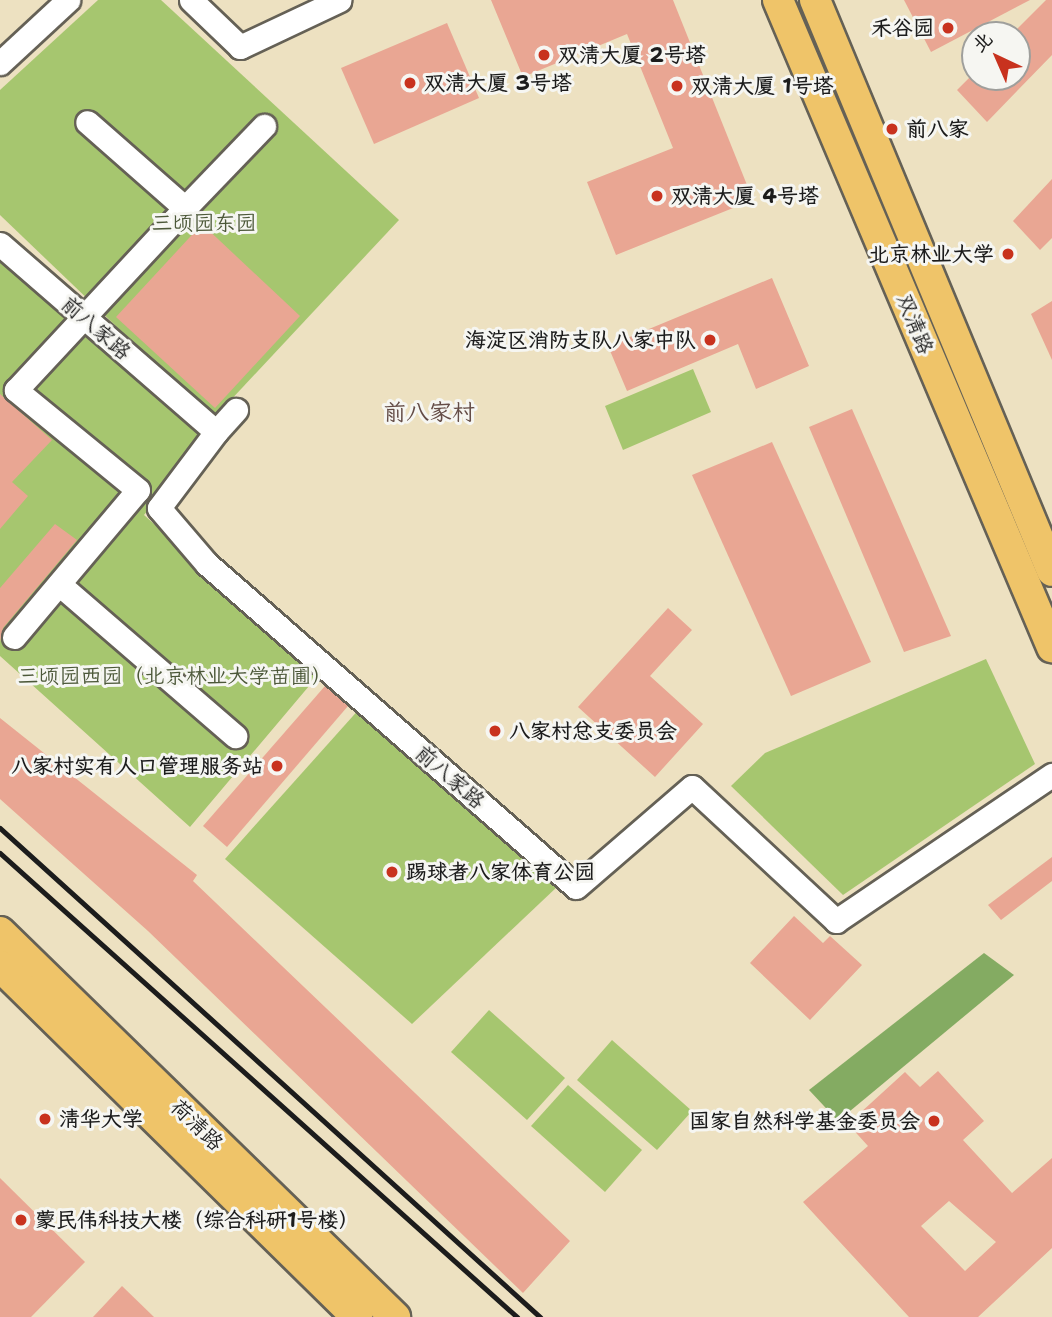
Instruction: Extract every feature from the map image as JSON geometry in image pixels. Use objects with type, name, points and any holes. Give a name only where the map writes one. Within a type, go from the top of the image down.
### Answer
[{"type":"main road","name":"双清路","points":[[778,0],[1052,648]]},
{"type":"main road","name":"双清路","points":[[815,0],[1052,571]]},
{"type":"main road","name":"荷清路","points":[[0,932],[395,1317]]},
{"type":"main road","name":"荷清路","points":[[0,966],[357,1317]]},
{"type":"street","points":[[0,62],[68,0]]},
{"type":"street","points":[[191,0],[240,47],[340,0]]},
{"type":"street","points":[[87,122],[185,208]]},
{"type":"street","points":[[14,637],[138,490],[8,383],[83,316],[264,126]]},
{"type":"street","name":"前八家路","points":[[0,244],[216,432],[159,508],[207,564],[576,887],[692,787],[836,921],[1052,775]]},
{"type":"street","points":[[216,432],[236,410]]},
{"type":"street","points":[[59,584],[235,736]]},
{"type":"green space","name":"三顷园东园","points":[[98,0],[161,0],[399,220],[213,419],[0,215],[0,90]]},
{"type":"green space","name":"三顷园西园（北京林业大学苗圃）","points":[[0,257],[207,436],[144,515],[320,673],[190,827],[0,656]]},
{"type":"green space","points":[[693,369],[711,412],[623,450],[605,406]]},
{"type":"green space","points":[[986,659],[1035,764],[843,895],[731,786],[765,753]]},
{"type":"green space","name":"踢球者八家体育公园","points":[[361,707],[558,886],[412,1024],[225,859]]},
{"type":"green space","points":[[984,953],[1014,975],[838,1121],[809,1090]]},
{"type":"green space","points":[[489,1010],[565,1078],[527,1120],[451,1052]]},
{"type":"green space","points":[[612,1040],[692,1111],[657,1150],[577,1080]]},
{"type":"green space","points":[[568,1085],[642,1150],[605,1192],[531,1126]]},
{"type":"building","points":[[491,0],[673,0],[753,200],[616,255],[587,182],[673,148],[627,34],[523,77]]},
{"type":"building","name":"禾谷园","points":[[904,0],[1030,0],[990,21],[961,21],[961,36],[931,52]]},
{"type":"building","points":[[1046,0],[1052,0],[1052,55],[1031,77],[1031,21],[1025,21]]},
{"type":"building","name":"双清大厦 3号塔","points":[[447,23],[479,98],[374,144],[341,68]]},
{"type":"building","points":[[961,86],[961,91],[1017,91],[987,122],[957,90]]},
{"type":"building","points":[[1052,179],[1052,238],[1040,250],[1013,221]]},
{"type":"building","points":[[202,224],[300,316],[215,408],[116,317]]},
{"type":"building","points":[[772,278],[809,366],[756,389],[738,344],[627,391],[608,346]]},
{"type":"building","points":[[1052,301],[1052,360],[1031,314]]},
{"type":"building","points":[[0,394],[52,440],[12,482],[28,496],[0,529]]},
{"type":"building","points":[[852,409],[951,636],[904,652],[809,427]]},
{"type":"building","points":[[772,442],[871,662],[791,696],[692,475]]},
{"type":"building","points":[[55,524],[77,540],[3,628],[0,642],[0,588]]},
{"type":"building","points":[[668,608],[692,630],[650,676],[703,724],[655,777],[578,707]]},
{"type":"building","name":"八家村实有人口管理服务站","points":[[325,686],[348,706],[227,847],[203,826]]},
{"type":"building","points":[[0,718],[197,875],[193,881],[570,1241],[523,1293],[148,931],[0,799]]},
{"type":"building","points":[[1052,857],[1052,881],[1001,920],[988,905]]},
{"type":"building","points":[[794,916],[823,943],[830,936],[862,965],[810,1020],[750,963]]},
{"type":"building","points":[[938,1071],[984,1121],[963,1140],[1012,1193],[1052,1158],[1052,1248],[978,1317],[909,1317],[803,1202],[868,1146],[848,1124],[905,1072],[920,1087]],"holes":[[[949,1201],[996,1242],[965,1271],[921,1226]]]},
{"type":"building","name":"蒙民伟科技大楼（综合科研1号楼）","points":[[0,1178],[85,1262],[31,1317],[0,1317]]},
{"type":"building","points":[[122,1286],[154,1317],[93,1317]]},
{"type":"railway","points":[[0,828],[540,1317]]},
{"type":"railway","points":[[0,853],[517,1317]]},
{"type":"place","name":"禾谷园","points":[[948,28]]},
{"type":"place","name":"双清大厦 2号塔","points":[[544,55]]},
{"type":"place","name":"双清大厦 3号塔","points":[[410,83]]},
{"type":"place","name":"双清大厦 1号塔","points":[[677,86]]},
{"type":"place","name":"前八家","points":[[892,129]]},
{"type":"place","name":"双清大厦 4号塔","points":[[657,196]]},
{"type":"place","name":"北京林业大学","points":[[1008,254]]},
{"type":"place","name":"海淀区消防支队八家中队","points":[[710,340]]},
{"type":"place","name":"八家村总支委员会","points":[[495,731]]},
{"type":"place","name":"八家村实有人口管理服务站","points":[[277,766]]},
{"type":"place","name":"踢球者八家体育公园","points":[[392,872]]},
{"type":"place","name":"清华大学","points":[[45,1119]]},
{"type":"place","name":"国家自然科学基金委员会","points":[[934,1121]]},
{"type":"place","name":"蒙民伟科技大楼（综合科研1号楼）","points":[[21,1220]]},
{"type":"district","name":"前八家村","points":[[429,412]]}]
